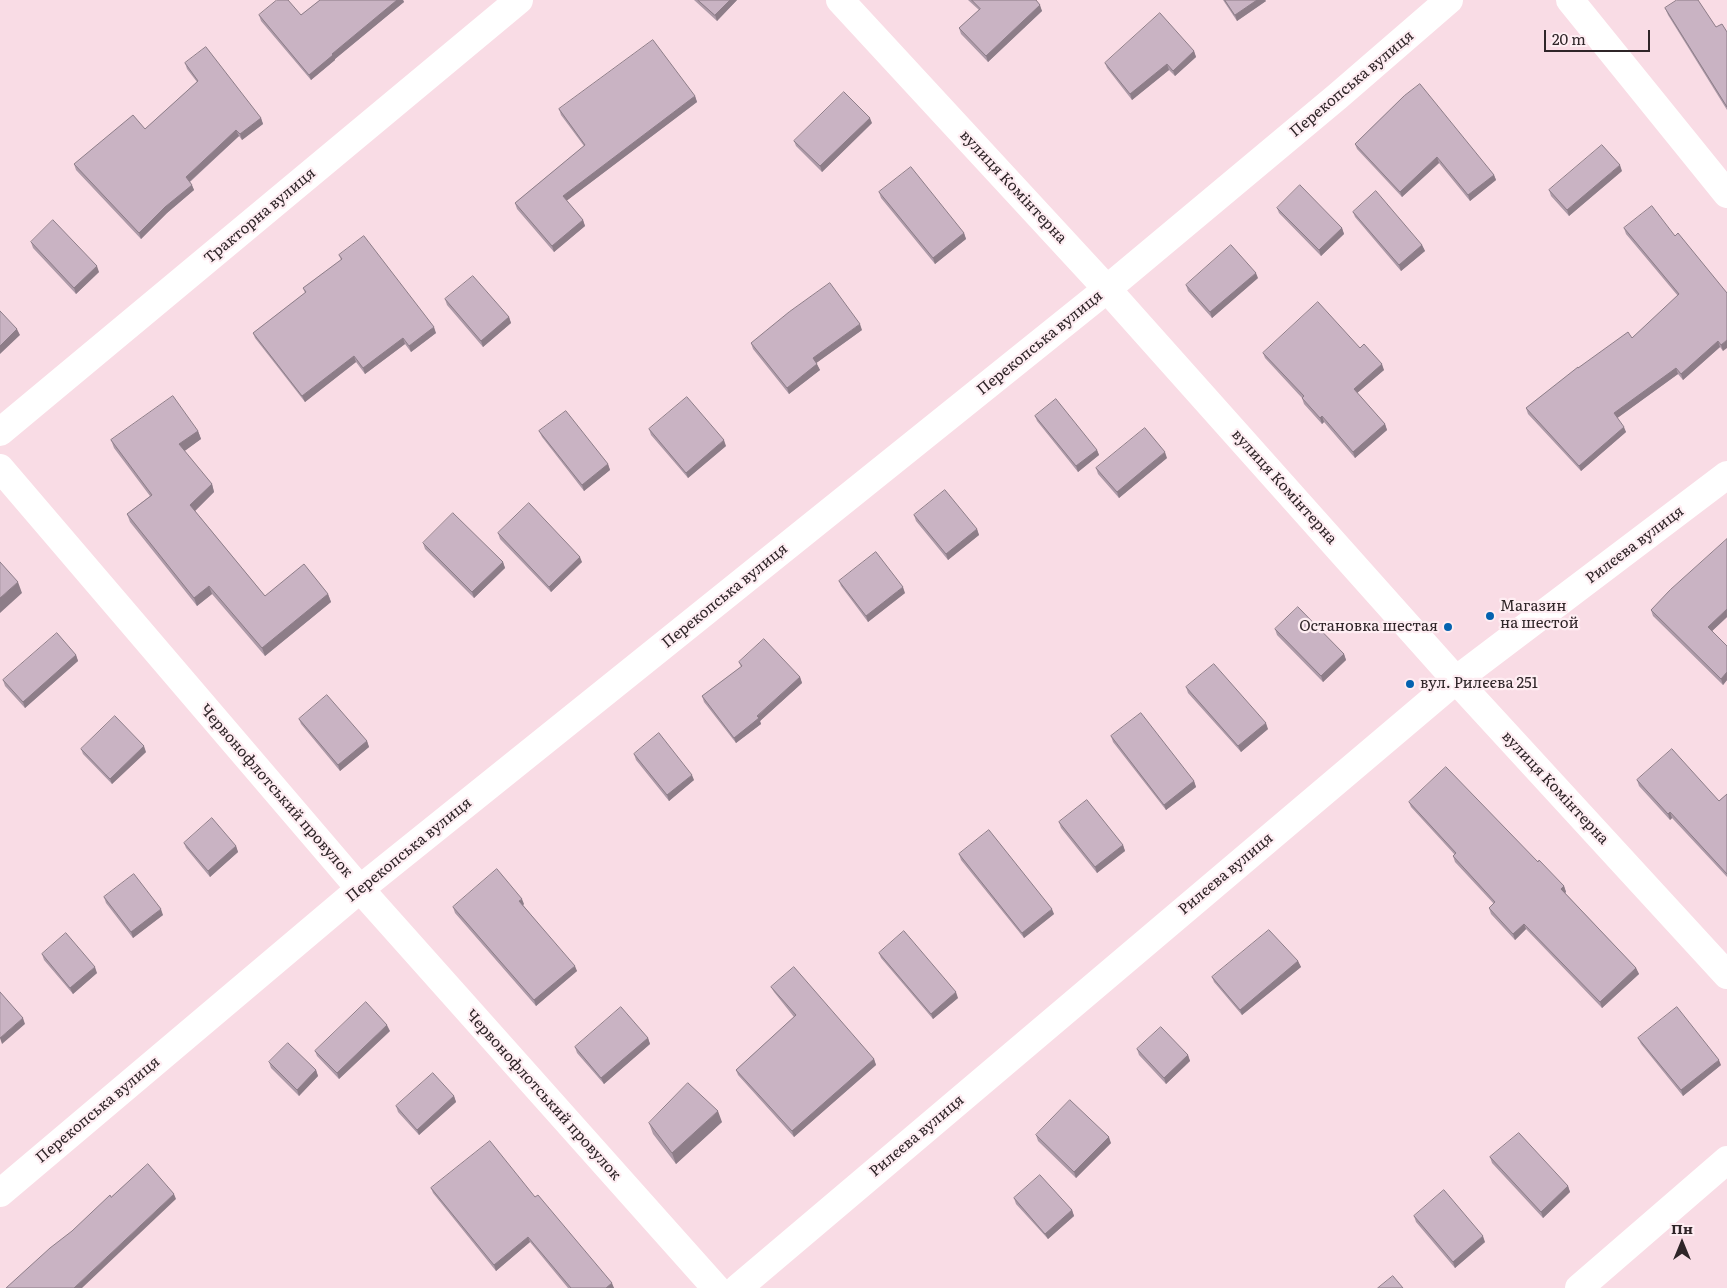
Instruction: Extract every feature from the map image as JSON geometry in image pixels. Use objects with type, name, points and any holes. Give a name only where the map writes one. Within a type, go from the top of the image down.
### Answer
[{"type":"street","name":"Тракторна вулиця","points":[[0,432],[519,0]]},
{"type":"street","name":"вулиця Комінтерна","points":[[840,0],[1107,289],[1456,680],[1727,975]]},
{"type":"street","name":"Перекопська вулиця","points":[[0,1192],[360,889],[1107,289],[1450,0]]},
{"type":"street","points":[[1570,0],[1727,194]]},
{"type":"street","name":"Червонофлотський провулок","points":[[0,468],[360,889],[716,1288]]},
{"type":"street","name":"Рилєєва вулиця","points":[[738,1288],[1456,680],[1727,475]]},
{"type":"street","points":[[1579,1288],[1727,1160]]},
{"type":"building","points":[[277,0],[288,0],[301,15],[320,0],[397,0],[309,75],[259,15]]},
{"type":"building","points":[[698,0],[730,0],[715,15]]},
{"type":"building","points":[[972,0],[1036,0],[1040,5],[986,56],[959,28],[980,9]]},
{"type":"building","points":[[1225,0],[1257,0],[1235,15]]},
{"type":"building","points":[[1677,0],[1698,0],[1716,27],[1722,24],[1727,32],[1727,107],[1665,8]]},
{"type":"building","points":[[1160,13],[1194,51],[1173,71],[1167,64],[1130,94],[1105,63]]},
{"type":"building","points":[[653,40],[695,96],[563,196],[583,220],[552,246],[515,203],[585,145],[559,109]]},
{"type":"building","points":[[206,47],[261,118],[240,134],[236,130],[186,177],[192,185],[165,207],[139,233],[74,164],[133,115],[145,129],[198,81],[185,63]]},
{"type":"building","points":[[1420,84],[1494,175],[1468,195],[1437,157],[1400,192],[1355,144],[1404,96]]},
{"type":"building","points":[[844,92],[870,118],[820,166],[794,141]]},
{"type":"building","points":[[1602,145],[1620,165],[1567,210],[1549,190]]},
{"type":"building","points":[[911,167],[964,233],[933,258],[879,192]]},
{"type":"building","points":[[1300,185],[1342,228],[1319,250],[1277,208]]},
{"type":"building","points":[[1376,191],[1422,245],[1399,265],[1353,212]]},
{"type":"building","points":[[1652,206],[1675,236],[1678,233],[1727,293],[1727,340],[1721,345],[1718,341],[1681,374],[1676,368],[1614,413],[1624,427],[1579,466],[1526,408],[1578,367],[1628,332],[1632,338],[1679,294],[1624,228]]},
{"type":"building","points":[[53,220],[97,266],[74,288],[31,242]]},
{"type":"building","points":[[364,236],[434,327],[409,346],[403,338],[363,368],[354,356],[302,396],[253,333],[306,292],[303,288],[342,259],[339,255]]},
{"type":"building","points":[[1231,245],[1256,273],[1210,312],[1186,285]]},
{"type":"building","points":[[473,276],[509,317],[481,341],[445,299]]},
{"type":"building","points":[[830,283],[860,324],[813,358],[817,364],[787,388],[751,343],[789,312]]},
{"type":"building","points":[[1318,302],[1360,348],[1364,344],[1382,364],[1354,389],[1385,424],[1353,452],[1322,416],[1320,418],[1302,398],[1304,396],[1263,353]]},
{"type":"building","points":[[0,311],[17,329],[0,346]]},
{"type":"building","points":[[173,396],[198,431],[179,444],[212,484],[190,505],[265,596],[304,564],[328,594],[262,648],[209,586],[194,598],[127,514],[152,495],[111,440]]},
{"type":"building","points":[[687,397],[724,440],[686,473],[649,429]]},
{"type":"building","points":[[1056,399],[1097,450],[1076,466],[1035,416]]},
{"type":"building","points":[[566,411],[608,464],[582,485],[539,431]]},
{"type":"building","points":[[1145,428],[1165,452],[1117,492],[1096,468]]},
{"type":"building","points":[[945,490],[977,529],[946,554],[914,515]]},
{"type":"building","points":[[529,503],[580,557],[549,587],[498,533]]},
{"type":"building","points":[[453,513],[503,562],[472,592],[423,543]]},
{"type":"building","points":[[1727,539],[1727,609],[1708,627],[1727,646],[1727,672],[1721,679],[1651,610],[1670,590]]},
{"type":"building","points":[[876,552],[903,587],[866,616],[839,581]]},
{"type":"building","points":[[0,562],[18,582],[0,598]]},
{"type":"building","points":[[1298,607],[1344,654],[1321,676],[1275,629]]},
{"type":"building","points":[[57,633],[76,655],[23,702],[3,680]]},
{"type":"building","points":[[764,639],[800,677],[757,716],[759,718],[734,738],[702,696],[742,666],[739,662]]},
{"type":"building","points":[[1214,664],[1266,723],[1238,746],[1186,687]]},
{"type":"building","points":[[327,695],[367,741],[338,765],[299,719]]},
{"type":"building","points":[[1141,713],[1194,781],[1164,805],[1111,736]]},
{"type":"building","points":[[115,716],[144,746],[110,779],[81,749]]},
{"type":"building","points":[[659,733],[692,775],[667,795],[634,754]]},
{"type":"building","points":[[1672,749],[1719,801],[1727,794],[1727,874],[1670,812],[1668,814],[1637,780]]},
{"type":"building","points":[[1446,767],[1538,862],[1539,860],[1564,886],[1561,889],[1636,968],[1600,1002],[1524,924],[1513,934],[1489,908],[1495,902],[1453,856],[1456,853],[1409,802]]},
{"type":"building","points":[[1087,800],[1123,845],[1095,867],[1059,822]]},
{"type":"building","points":[[212,818],[236,846],[208,871],[184,843]]},
{"type":"building","points":[[989,830],[1052,909],[1022,933],[959,854]]},
{"type":"building","points":[[497,869],[522,899],[519,901],[575,966],[534,1000],[453,907]]},
{"type":"building","points":[[134,874],[161,909],[131,932],[104,897]]},
{"type":"building","points":[[1269,930],[1298,961],[1240,1010],[1212,977]]},
{"type":"building","points":[[904,931],[956,992],[931,1014],[879,953]]},
{"type":"building","points":[[66,933],[95,967],[70,988],[42,954]]},
{"type":"building","points":[[794,967],[874,1059],[792,1131],[736,1070],[796,1015],[771,987]]},
{"type":"building","points":[[0,992],[23,1018],[0,1038]]},
{"type":"building","points":[[366,1002],[387,1025],[337,1073],[315,1051]]},
{"type":"building","points":[[621,1007],[648,1038],[601,1078],[575,1047]]},
{"type":"building","points":[[1677,1007],[1719,1060],[1681,1090],[1638,1038]]},
{"type":"building","points":[[1161,1027],[1188,1055],[1164,1078],[1137,1049]]},
{"type":"building","points":[[288,1043],[316,1070],[297,1090],[269,1062]]},
{"type":"building","points":[[433,1073],[454,1096],[417,1130],[396,1106]]},
{"type":"building","points":[[688,1083],[718,1111],[672,1153],[649,1123]]},
{"type":"building","points":[[1070,1100],[1109,1137],[1074,1172],[1036,1135]]},
{"type":"building","points":[[1519,1133],[1568,1186],[1541,1212],[1490,1157]]},
{"type":"building","points":[[490,1141],[535,1197],[538,1195],[612,1283],[606,1288],[571,1288],[528,1237],[494,1265],[431,1188]]},
{"type":"building","points":[[148,1164],[174,1194],[74,1288],[6,1288],[50,1248],[72,1231],[110,1195],[111,1197]]},
{"type":"building","points":[[1040,1175],[1072,1210],[1045,1234],[1014,1198]]},
{"type":"building","points":[[1444,1190],[1483,1236],[1453,1262],[1414,1216]]},
{"type":"building","points":[[1393,1276],[1403,1288],[1378,1288]]},
{"type":"place","name":"Магазин на шестой","points":[[1490,616]]},
{"type":"place","name":"Остановка шестая","points":[[1448,627]]},
{"type":"place","name":"вул. Рилєєва 251","points":[[1410,684]]}]
